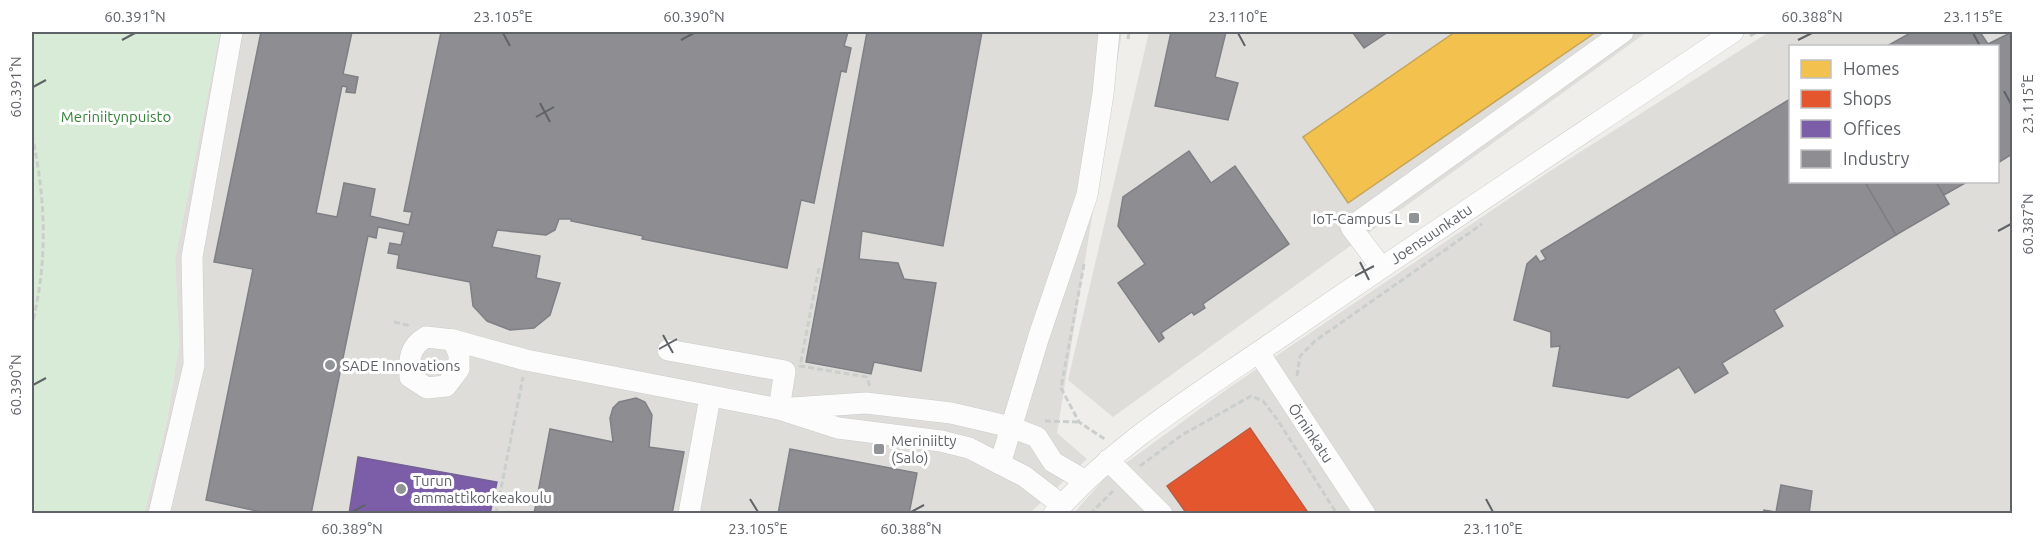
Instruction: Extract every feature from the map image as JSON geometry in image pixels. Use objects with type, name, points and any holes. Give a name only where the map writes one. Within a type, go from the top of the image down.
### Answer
[{"type":"street","points":[[159,513],[194,364],[192,257],[232,32]]},
{"type":"street","points":[[1000,464],[1039,336],[1087,195],[1103,94],[1109,32]]},
{"type":"street","points":[[1382,267],[1351,227],[1623,32]]},
{"type":"street","name":"Joensuunkatu","points":[[1058,509],[1084,480],[1114,455],[1258,353],[1382,267],[1733,32]]},
{"type":"street","points":[[453,340],[526,360],[779,409],[838,428],[941,441],[969,448],[1024,476],[1058,509]]},
{"type":"street","points":[[668,350],[785,371],[779,409]]},
{"type":"street","name":"Örninkatu","points":[[1258,353],[1285,413],[1365,513]]},
{"type":"street","points":[[688,513],[710,397]]},
{"type":"street","points":[[779,409],[866,403],[951,413],[1011,427],[1036,437],[1053,462],[1084,480]]},
{"type":"street","points":[[1114,455],[1126,479],[1162,513]]},
{"type":"path","points":[[1127,43],[1130,32]]},
{"type":"path","points":[[32,135],[44,227],[42,286],[32,325]]},
{"type":"path","points":[[1298,385],[1296,371],[1300,356],[1315,341],[1489,219]]},
{"type":"path","points":[[1085,261],[1061,388],[1079,422],[1114,455],[1143,463]]},
{"type":"path","points":[[819,268],[800,366],[867,377],[870,389]]},
{"type":"path","points":[[496,513],[526,360]]},
{"type":"path","points":[[1090,513],[1143,463],[1217,413],[1251,396],[1285,413],[1338,513]]},
{"type":"shaded area","points":[[220,32],[1122,32],[1057,433],[1087,459],[1030,513],[144,514],[167,420],[179,345],[175,259]]},
{"type":"shaded area","points":[[1149,32],[1647,32],[1113,417],[1068,380]]},
{"type":"shaded area","points":[[1769,32],[2012,32],[2012,513],[1073,514],[1104,479],[1230,387],[1544,175]]},
{"type":"green space","name":"Meriniitynpuisto","points":[[32,32],[220,32],[175,259],[179,345],[167,419],[144,513],[32,513]]},
{"type":"building: Homes","points":[[1455,32],[1596,32],[1348,203],[1303,137]]},
{"type":"building: Shops","points":[[1250,428],[1309,514],[1187,514],[1167,486]]},
{"type":"building: Offices","points":[[358,457],[497,482],[490,514],[349,514]]},
{"type":"building: Industry","points":[[261,32],[352,32],[343,74],[358,77],[355,93],[346,92],[347,87],[342,86],[316,213],[337,217],[344,183],[375,189],[370,216],[409,225],[412,212],[404,211],[441,32],[848,32],[844,46],[851,48],[846,72],[841,71],[814,203],[801,200],[787,268],[642,239],[643,236],[571,221],[571,219],[559,219],[555,230],[546,235],[497,230],[492,247],[540,256],[536,278],[560,283],[550,315],[534,328],[510,330],[487,321],[473,306],[470,282],[397,268],[399,255],[388,253],[390,243],[401,245],[404,232],[378,227],[376,238],[368,236],[311,514],[271,514],[206,500],[253,269],[214,262]]},
{"type":"building: Industry","points":[[867,32],[982,32],[943,246],[862,231],[859,259],[898,263],[904,279],[936,283],[921,371],[874,362],[871,374],[806,362]]},
{"type":"building: Industry","points":[[1171,32],[1226,32],[1215,77],[1238,83],[1228,120],[1155,106]]},
{"type":"building: Industry","points":[[1388,32],[1364,48],[1353,33]]},
{"type":"building: Industry","points":[[1912,32],[1980,32],[1988,44],[2012,32],[2012,154],[1999,162],[1999,45],[1889,45]]},
{"type":"building: Industry","points":[[1789,100],[1789,183],[1866,183],[1896,235],[1774,310],[1783,326],[1722,363],[1728,373],[1695,393],[1679,367],[1628,398],[1553,386],[1560,346],[1551,347],[1551,332],[1514,320],[1527,264],[1536,256],[1540,262],[1546,259],[1541,251]]},
{"type":"building: Industry","points":[[1189,151],[1211,183],[1235,166],[1289,244],[1203,304],[1205,308],[1194,315],[1192,312],[1161,333],[1164,338],[1159,342],[1118,283],[1145,264],[1118,226],[1123,197]]},
{"type":"building: Industry","points":[[1866,183],[1937,183],[1949,204],[1896,235]]},
{"type":"building: Industry","points":[[1937,183],[1965,183],[1944,195]]},
{"type":"building: Industry","points":[[636,398],[645,402],[652,415],[649,447],[684,452],[672,514],[534,514],[550,429],[613,442],[610,418],[613,408],[619,402]]},
{"type":"building: Industry","points":[[790,449],[917,473],[909,514],[778,514]]},
{"type":"building: Industry","points":[[1781,485],[1812,491],[1809,514],[1763,514],[1764,510],[1776,512]]},
{"type":"place","name":"IoT-Campus L","points":[[1414,218]]},
{"type":"place","name":"SADE Innovations","points":[[330,365]]},
{"type":"place","name":"Meriniitty (Salo)","points":[[879,449]]},
{"type":"place","name":"Turun ammattikorkeakoulu","points":[[401,489]]}]
